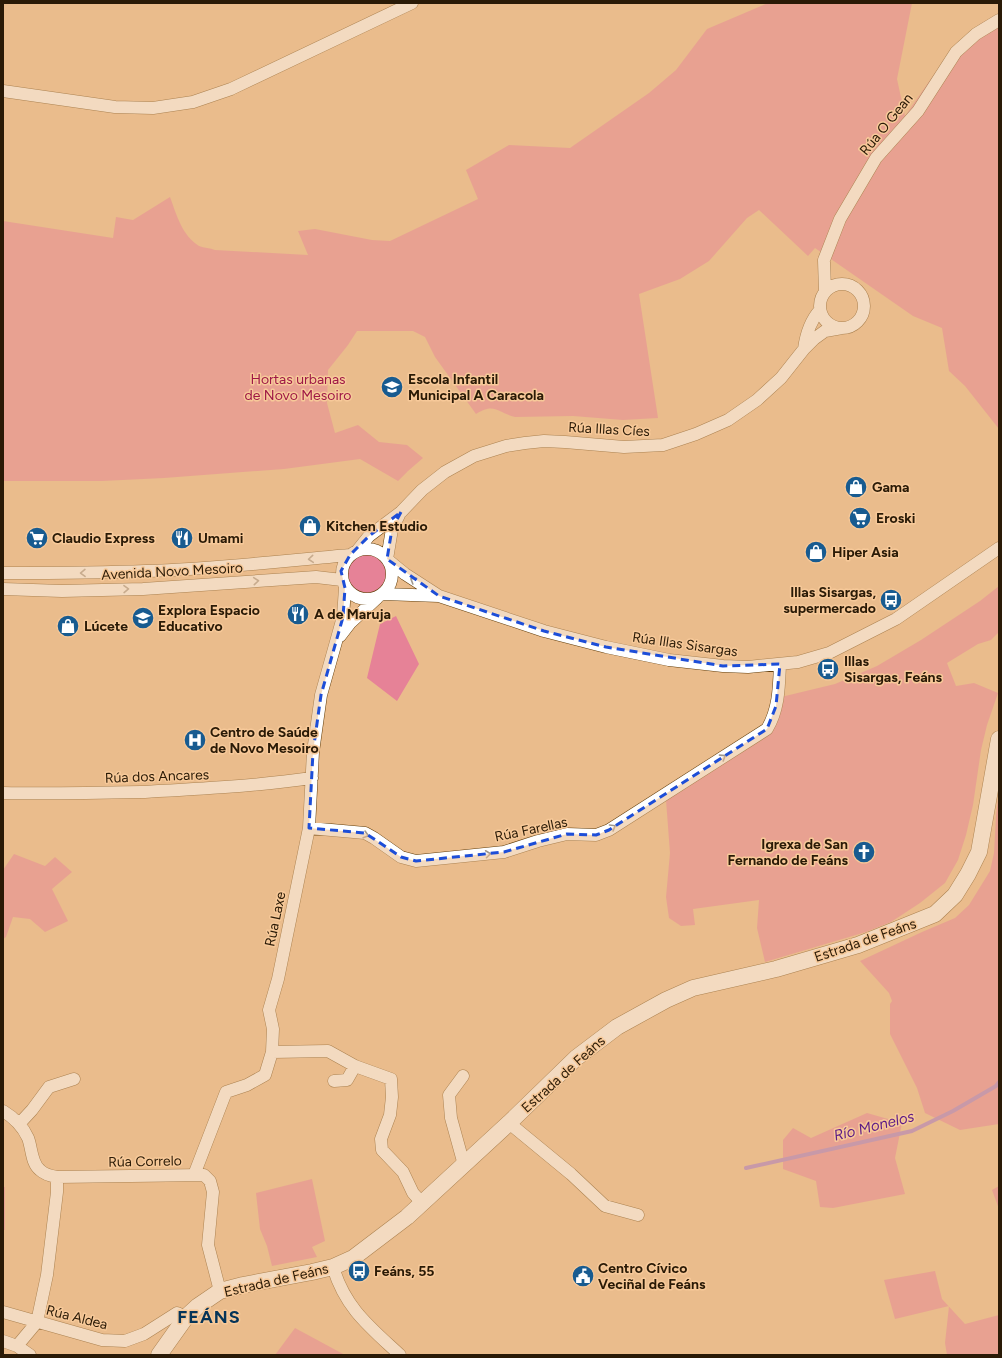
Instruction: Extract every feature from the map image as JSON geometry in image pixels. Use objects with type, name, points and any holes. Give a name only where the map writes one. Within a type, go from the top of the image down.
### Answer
[{"type":"street","points":[[3,91],[115,107],[153,108],[193,102],[231,89],[412,3]]},
{"type":"street","name":"Rúa O Gean","points":[[825,291],[824,260],[840,220],[876,158],[918,111],[956,52],[976,34],[999,20]]},
{"type":"street","name":"Rúa Illas Cíes","points":[[354,553],[369,536],[401,512],[422,490],[445,472],[474,456],[506,446],[544,441],[624,447],[663,445],[696,434],[728,420],[757,400],[781,378],[814,339],[825,331],[851,327],[860,321],[864,312],[864,302],[860,292],[853,286],[843,283],[833,285],[825,291],[820,300],[820,310],[814,317],[806,334],[804,349]]},
{"type":"street","points":[[820,310],[824,319],[828,323],[832,326],[842,328]]},
{"type":"street","name":"Rúa Illas Cíes","points":[[388,560],[392,529],[401,512]]},
{"type":"street","name":"Rúa Illas Sisargas","points":[[388,560],[404,574],[439,596],[544,631],[606,647],[669,660],[723,666],[748,667],[798,662],[829,653],[896,619],[999,548]]},
{"type":"street","points":[[366,549],[375,550],[388,560],[392,569],[392,578],[390,586],[380,596],[368,600],[359,599],[351,595],[343,584],[341,571],[344,562],[354,553],[366,549]]},
{"type":"street","name":"Avenida Novo Mesoiro","points":[[3,573],[66,574],[227,567],[354,553]]},
{"type":"street","name":"Avenida Novo Mesoiro","points":[[3,589],[62,591],[143,589],[316,576],[343,584]]},
{"type":"street","name":"Rúa Laxe","points":[[194,1175],[226,1092],[247,1085],[265,1075],[272,1052],[273,1029],[269,1010],[278,978],[309,828],[313,752],[321,695],[343,617],[343,584]]},
{"type":"street","name":"Rúa Illas Sisargas","points":[[380,596],[439,596]]},
{"type":"street","name":"Rúa Laxe","points":[[337,640],[350,623],[380,596]]},
{"type":"street","name":"Rúa Farellas","points":[[309,828],[365,833],[401,857],[416,861],[504,852],[538,841],[567,834],[596,835],[609,830],[767,729],[772,720],[779,692],[780,664]]},
{"type":"street","name":"Estrada de Feáns","points":[[159,1355],[186,1317],[198,1306],[220,1291],[242,1285],[333,1267],[353,1258],[407,1217],[509,1124],[576,1058],[617,1027],[666,1000],[693,988],[776,969],[858,945],[935,914],[955,895],[979,852],[999,740]]},
{"type":"street","name":"Rúa dos Ancares","points":[[3,793],[48,794],[206,789],[286,782],[312,778]]},
{"type":"street","points":[[272,1052],[328,1051],[355,1066],[391,1079],[392,1097],[390,1115],[381,1139],[382,1150],[403,1172],[413,1193],[422,1203]]},
{"type":"street","points":[[334,1081],[347,1080],[355,1066]]},
{"type":"street","points":[[463,1076],[449,1095],[450,1118],[464,1165]]},
{"type":"street","points":[[19,1124],[32,1110],[49,1087],[74,1079]]},
{"type":"street","name":"Rúa Correlo","points":[[3,1110],[19,1124],[28,1138],[35,1164],[39,1170],[45,1174],[57,1177],[204,1175],[210,1181],[213,1192],[208,1244],[220,1291]]},
{"type":"street","points":[[509,1124],[571,1174],[605,1206],[638,1215]]},
{"type":"street","points":[[17,1346],[37,1322],[47,1275],[57,1192],[57,1177]]},
{"type":"street","points":[[333,1267],[338,1283],[351,1306],[368,1325],[400,1355]]},
{"type":"street","name":"Rúa Aldea","points":[[3,1312],[102,1340],[125,1341],[144,1334],[177,1313],[186,1317]]},
{"type":"street","points":[[3,1341],[17,1346],[30,1355]]},
{"type":"highlighted area","points":[[401,512],[392,529],[387,559],[439,596],[544,631],[606,647],[723,666],[780,664],[776,706],[767,729],[609,830],[596,835],[567,834],[504,852],[416,861],[401,857],[365,833],[309,828],[313,752],[321,695],[343,617],[345,588],[341,571],[350,555],[369,536]]},
{"type":"green space","name":"Hortas urbanas de Novo Mesoiro","points":[[768,3],[912,3],[897,79],[905,116],[951,50],[980,24],[999,14],[999,429],[965,386],[949,371],[942,328],[913,316],[815,248],[808,256],[759,210],[747,218],[709,261],[680,279],[639,294],[658,418],[623,420],[573,416],[515,417],[492,409],[476,414],[435,357],[425,337],[413,331],[357,331],[328,370],[327,403],[335,433],[358,425],[379,442],[407,445],[423,458],[398,481],[360,459],[284,469],[164,478],[102,481],[3,481],[3,221],[113,238],[116,217],[133,220],[170,197],[184,231],[193,242],[199,246],[215,250],[308,255],[298,231],[315,229],[372,240],[390,241],[478,199],[466,170],[509,145],[570,148],[649,93],[676,70],[707,29]]},
{"type":"green space","points":[[367,555],[377,558],[383,564],[386,574],[383,584],[377,590],[367,593],[357,590],[351,584],[348,574],[351,564],[357,558]]},
{"type":"green space","points":[[999,586],[999,632],[991,640],[978,644],[947,663],[956,686],[974,683],[998,693],[987,725],[981,750],[973,805],[966,835],[958,860],[945,883],[920,903],[891,922],[866,932],[765,962],[757,928],[759,900],[693,909],[695,925],[681,926],[669,918],[666,897],[670,853],[666,800],[769,732],[781,697],[835,684],[877,666],[921,640],[980,601]]},
{"type":"green space","points":[[396,616],[419,664],[397,701],[367,678],[380,624]]},
{"type":"green space","points":[[999,791],[999,1124],[960,1130],[925,1113],[917,1088],[890,1034],[890,1004],[892,1001],[889,993],[860,961],[955,918],[969,905],[990,871],[994,853]]},
{"type":"green space","points":[[14,854],[45,866],[55,857],[72,872],[52,889],[68,921],[45,932],[30,919],[13,917],[6,937],[3,939],[3,870]]},
{"type":"green space","points":[[867,1113],[902,1123],[895,1158],[905,1194],[833,1208],[820,1207],[816,1181],[783,1169],[783,1140],[793,1128],[811,1138]]},
{"type":"green space","points":[[312,1179],[325,1241],[312,1247],[317,1257],[272,1266],[267,1246],[260,1229],[256,1193]]},
{"type":"green space","points":[[999,1186],[999,1209],[992,1190]]},
{"type":"green space","points":[[3,1187],[5,1187],[5,1230],[3,1230]]},
{"type":"green space","points":[[935,1271],[942,1299],[949,1306],[895,1319],[884,1280]]},
{"type":"green space","points":[[949,1307],[965,1324],[999,1315],[999,1355],[947,1355],[945,1343]]},
{"type":"green space","points":[[295,1328],[345,1355],[275,1355]]},
{"type":"waterway","name":"Río Monelos","points":[[746,1168],[912,1131],[953,1111],[996,1086],[999,1082]]},
{"type":"place","name":"Escola Infantil Municipal A Caracola","points":[[392,387]]},
{"type":"place","name":"Gama","points":[[856,487]]},
{"type":"place","name":"Eroski","points":[[860,518]]},
{"type":"place","name":"Kitchen Estudio","points":[[310,526]]},
{"type":"place","name":"Claudio Express","points":[[37,538]]},
{"type":"place","name":"Umami","points":[[182,538]]},
{"type":"place","name":"Hiper Asia","points":[[816,552]]},
{"type":"place","name":"Illas Sisargas, supermercado","points":[[891,600]]},
{"type":"place","name":"A de Maruja","points":[[298,614]]},
{"type":"place","name":"Explora Espacio Educativo","points":[[143,618]]},
{"type":"place","name":"Lúcete","points":[[68,626]]},
{"type":"place","name":"Illas Sisargas, Feáns","points":[[828,669]]},
{"type":"place","name":"Centro de Saúde de Novo Mesoiro","points":[[195,740]]},
{"type":"place","name":"Igrexa de San Fernando de Feáns","points":[[864,852]]},
{"type":"place","name":"Feáns, 55","points":[[359,1271]]},
{"type":"place","name":"Centro Cívico Veciñal de Feáns","points":[[583,1276]]},
{"type":"district","name":"FEÁNS","points":[[209,1317]]}]
